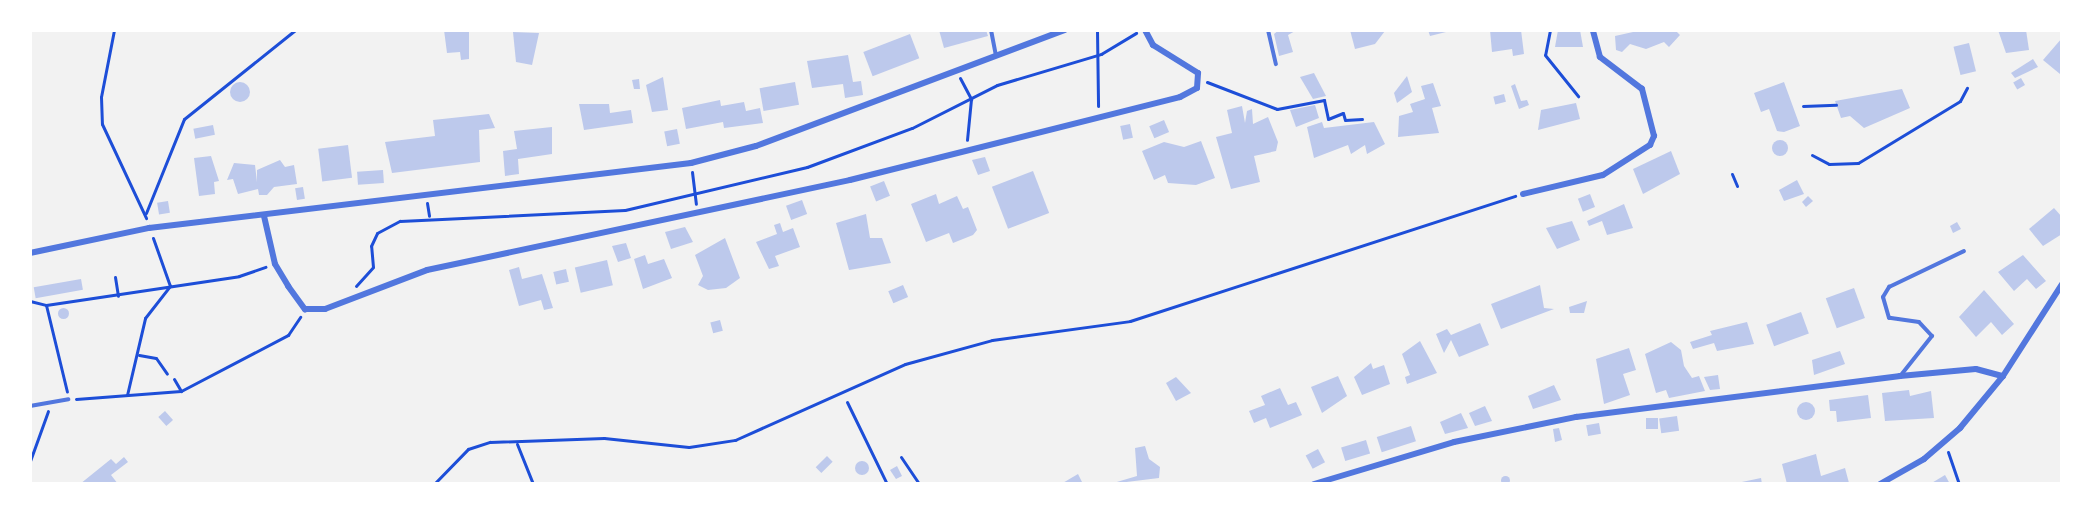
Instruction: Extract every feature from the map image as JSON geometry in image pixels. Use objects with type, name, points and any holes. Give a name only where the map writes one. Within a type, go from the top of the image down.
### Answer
[{"type":"street","points":[[30,253],[149,228],[691,163],[756,146],[1065,30]]},
{"type":"street","points":[[264,216],[275,264],[305,309],[325,309],[427,270],[664,223],[697,209],[850,180],[969,147],[1180,97],[1197,88],[1197,78],[1153,45],[1145,30]]},
{"type":"street","points":[[1523,195],[1603,175],[1650,145],[1654,136],[1642,89],[1600,57],[1593,30]]},
{"type":"street","points":[[1880,484],[1924,459],[1960,428],[2003,376],[2062,284]]},
{"type":"street","points":[[1314,484],[1348,470],[1521,426],[1900,376],[1976,369],[2003,376]]},
{"type":"lane","points":[[991,30],[996,56]]},
{"type":"lane","points":[[1268,30],[1276,64]]},
{"type":"lane","points":[[1900,376],[1932,336],[1919,322],[1889,318],[1883,297],[1889,287],[1964,250]]},
{"type":"lane","points":[[30,405],[68,399]]},
{"type":"path","points":[[114,30],[101,97],[102,124],[145,214],[171,286]]},
{"type":"path","points":[[145,214],[184,119],[295,30]]},
{"type":"path","points":[[1096,117],[1101,54],[1097,30]]},
{"type":"path","points":[[358,283],[373,267],[371,246],[377,233],[400,220],[625,210],[847,154],[998,85],[1101,54],[1139,30]]},
{"type":"path","points":[[1550,30],[1545,55],[1578,96]]},
{"type":"path","points":[[956,71],[971,99],[965,125],[969,147]]},
{"type":"path","points":[[1197,78],[1278,109],[1323,100],[1328,119],[1343,113],[1345,120],[1362,119]]},
{"type":"path","points":[[1812,155],[1829,164],[1858,163],[1960,101],[1967,88]]},
{"type":"path","points":[[1803,106],[1836,105]]},
{"type":"path","points":[[691,163],[697,209]]},
{"type":"path","points":[[1732,174],[1737,186]]},
{"type":"path","points":[[434,484],[468,449],[490,442],[517,443],[604,438],[711,446],[801,413],[905,364],[992,340],[1130,321],[1523,195]]},
{"type":"path","points":[[30,301],[46,305],[118,296],[238,276],[275,264]]},
{"type":"path","points":[[115,277],[118,296]]},
{"type":"path","points":[[127,395],[139,355],[145,318],[171,286]]},
{"type":"path","points":[[46,305],[68,399],[181,391],[288,335],[305,309]]},
{"type":"path","points":[[139,355],[156,358],[167,374]]},
{"type":"path","points":[[174,379],[181,391]]},
{"type":"path","points":[[847,402],[888,484]]},
{"type":"path","points":[[30,461],[48,403]]},
{"type":"path","points":[[517,443],[532,484]]},
{"type":"path","points":[[901,457],[919,484]]},
{"type":"path","points":[[1952,462],[1959,484]]},
{"type":"building","points":[[444,30],[469,30],[469,59],[461,60],[460,52],[447,53]]},
{"type":"building","points":[[939,30],[986,30],[988,36],[944,48]]},
{"type":"building","points":[[1279,30],[1297,30],[1288,35],[1293,52],[1279,56],[1274,34]]},
{"type":"building","points":[[1350,30],[1385,31],[1375,44],[1355,49]]},
{"type":"building","points":[[1428,30],[1454,30],[1430,36]]},
{"type":"building","points":[[1490,30],[1521,30],[1524,54],[1513,56],[1512,49],[1492,52]]},
{"type":"building","points":[[1558,30],[1580,30],[1583,47],[1555,47]]},
{"type":"building","points":[[1642,30],[1675,30],[1680,35],[1669,47],[1664,42],[1646,49],[1630,44],[1622,52],[1616,50],[1615,36]]},
{"type":"building","points":[[1998,30],[2026,30],[2029,50],[2006,53]]},
{"type":"building","points":[[513,32],[539,33],[532,65],[516,62]]},
{"type":"building","points":[[910,34],[919,58],[873,76],[863,52]]},
{"type":"building","points":[[2062,38],[2062,72],[2060,74],[2043,60]]},
{"type":"building","points":[[1969,43],[1976,71],[1960,75],[1953,47]]},
{"type":"building","points":[[848,55],[853,82],[861,81],[863,95],[845,98],[843,84],[812,88],[807,61]]},
{"type":"building","points":[[2033,59],[2038,67],[2015,78],[2011,73]]},
{"type":"building","points":[[1314,73],[1326,96],[1313,99],[1300,77]]},
{"type":"building","points":[[1407,76],[1412,92],[1397,103],[1394,93]]},
{"type":"building","points":[[663,77],[668,110],[652,112],[646,85]]},
{"type":"building","points":[[2021,78],[2025,85],[2017,89],[2013,82]]},
{"type":"building","points":[[639,79],[640,89],[634,89],[632,80]]},
{"type":"building","points":[[240,82],[247,85],[250,92],[247,99],[240,102],[233,99],[230,92],[233,85]]},
{"type":"building","points":[[795,82],[799,105],[764,111],[760,88]]},
{"type":"building","points":[[1784,82],[1800,126],[1784,132],[1777,131],[1769,109],[1761,112],[1754,93]]},
{"type":"building","points":[[1433,83],[1441,106],[1432,108],[1439,133],[1398,137],[1399,116],[1413,112],[1410,104],[1425,99],[1421,86]]},
{"type":"building","points":[[1515,84],[1521,101],[1527,100],[1529,105],[1519,109],[1511,86]]},
{"type":"building","points":[[1902,89],[1910,108],[1864,128],[1850,116],[1841,118],[1835,101]]},
{"type":"building","points":[[1504,94],[1506,102],[1495,104],[1493,97]]},
{"type":"building","points":[[720,100],[721,106],[744,102],[746,111],[760,108],[763,123],[724,128],[723,122],[686,129],[682,108]]},
{"type":"building","points":[[1576,103],[1580,119],[1538,130],[1541,110]]},
{"type":"building","points":[[579,104],[609,104],[610,113],[631,110],[633,123],[584,130]]},
{"type":"building","points":[[1315,105],[1319,118],[1296,127],[1290,110]]},
{"type":"building","points":[[1242,106],[1245,123],[1247,111],[1252,109],[1253,124],[1268,117],[1278,142],[1276,151],[1254,156],[1260,182],[1231,189],[1216,137],[1232,133],[1227,110]]},
{"type":"building","points":[[489,114],[495,128],[479,130],[480,162],[392,173],[385,142],[435,136],[433,120]]},
{"type":"building","points":[[1164,120],[1169,132],[1154,138],[1149,126]]},
{"type":"building","points":[[1322,122],[1324,128],[1374,122],[1385,144],[1367,154],[1365,145],[1351,154],[1348,145],[1314,158],[1307,127]]},
{"type":"building","points":[[1130,124],[1133,138],[1123,140],[1120,126]]},
{"type":"building","points":[[213,125],[215,135],[195,139],[193,129]]},
{"type":"building","points":[[552,127],[552,154],[518,159],[519,174],[505,176],[503,151],[517,149],[514,131]]},
{"type":"building","points":[[677,129],[680,144],[667,146],[664,131]]},
{"type":"building","points":[[1780,140],[1786,142],[1788,148],[1786,154],[1780,156],[1774,154],[1772,148],[1774,142]]},
{"type":"building","points":[[1201,141],[1215,178],[1196,185],[1168,183],[1165,175],[1154,180],[1142,151],[1164,142],[1184,147]]},
{"type":"building","points":[[348,145],[352,178],[322,181],[318,149]]},
{"type":"building","points":[[1671,151],[1680,174],[1643,194],[1633,169]]},
{"type":"building","points":[[211,156],[219,181],[214,182],[215,194],[199,196],[194,158]]},
{"type":"building","points":[[985,157],[990,171],[978,175],[972,160]]},
{"type":"building","points":[[280,160],[285,167],[294,165],[297,184],[274,187],[267,195],[259,195],[258,189],[238,194],[233,179],[227,180],[234,163],[255,165],[257,182],[257,170]]},
{"type":"building","points":[[383,170],[384,183],[358,185],[357,172]]},
{"type":"building","points":[[1033,171],[1049,213],[1008,229],[992,187]]},
{"type":"building","points":[[1797,180],[1804,194],[1784,201],[1779,190]]},
{"type":"building","points":[[884,181],[890,196],[876,201],[870,187]]},
{"type":"building","points":[[303,187],[305,199],[297,200],[295,188]]},
{"type":"building","points":[[936,194],[939,204],[957,196],[963,209],[968,207],[977,230],[973,235],[953,243],[949,233],[926,242],[911,204]]},
{"type":"building","points":[[1590,194],[1595,207],[1583,212],[1578,199]]},
{"type":"building","points":[[1808,196],[1813,201],[1806,207],[1802,202]]},
{"type":"building","points":[[802,200],[807,214],[791,220],[786,206]]},
{"type":"building","points":[[168,201],[170,213],[159,215],[157,203]]},
{"type":"building","points":[[1624,204],[1633,228],[1607,235],[1602,221],[1589,226],[1587,221]]},
{"type":"building","points":[[2054,208],[2062,217],[2062,234],[2043,246],[2029,229]]},
{"type":"building","points":[[866,214],[870,238],[882,238],[891,263],[849,270],[836,223]]},
{"type":"building","points":[[1572,221],[1580,240],[1557,249],[1546,228]]},
{"type":"building","points":[[1957,222],[1961,229],[1953,233],[1950,226]]},
{"type":"building","points":[[780,223],[783,232],[793,228],[800,247],[775,256],[779,266],[769,269],[756,242],[777,234],[774,225]]},
{"type":"building","points":[[685,227],[693,242],[671,249],[665,232]]},
{"type":"building","points":[[725,238],[740,278],[726,288],[708,290],[698,285],[703,276],[695,255]]},
{"type":"building","points":[[626,243],[631,258],[618,262],[612,246]]},
{"type":"building","points":[[645,255],[648,264],[664,259],[672,278],[643,289],[634,259]]},
{"type":"building","points":[[2023,255],[2046,281],[2036,289],[2027,279],[2014,291],[1998,272]]},
{"type":"building","points":[[607,260],[613,285],[581,293],[575,267]]},
{"type":"building","points":[[519,267],[522,279],[542,274],[553,308],[544,310],[541,300],[519,306],[509,270]]},
{"type":"building","points":[[566,269],[569,282],[556,285],[553,272]]},
{"type":"building","points":[[81,279],[83,290],[36,298],[34,287]]},
{"type":"building","points":[[903,285],[908,297],[893,303],[888,291]]},
{"type":"building","points":[[1540,285],[1544,308],[1554,309],[1501,329],[1491,304]]},
{"type":"building","points":[[1854,288],[1865,318],[1837,328],[1826,298]]},
{"type":"building","points":[[1984,290],[2014,324],[2002,335],[1991,322],[1976,337],[1959,317]]},
{"type":"building","points":[[1587,301],[1584,313],[1570,313],[1569,307]]},
{"type":"building","points":[[63,308],[67,309],[67,317],[63,318],[59,317],[58,313],[59,309]]},
{"type":"building","points":[[1801,312],[1809,334],[1774,346],[1766,325]]},
{"type":"building","points":[[720,320],[723,331],[713,333],[710,323]]},
{"type":"building","points":[[1747,322],[1754,344],[1717,351],[1714,343],[1693,349],[1690,342],[1712,335],[1710,331]]},
{"type":"building","points":[[1480,323],[1489,345],[1459,357],[1451,340],[1444,353],[1436,334],[1447,329],[1451,335]]},
{"type":"building","points":[[1420,341],[1437,373],[1407,384],[1405,377],[1410,375],[1402,354]]},
{"type":"building","points":[[1671,342],[1681,350],[1684,366],[1692,378],[1699,376],[1705,391],[1669,398],[1666,390],[1656,393],[1645,354]]},
{"type":"building","points":[[1629,348],[1636,370],[1623,374],[1630,395],[1604,404],[1596,359]]},
{"type":"building","points":[[1840,351],[1845,364],[1814,375],[1812,360]]},
{"type":"building","points":[[1371,363],[1373,369],[1384,365],[1390,384],[1362,395],[1354,377]]},
{"type":"building","points":[[1718,375],[1720,389],[1710,390],[1704,377]]},
{"type":"building","points":[[1338,376],[1347,396],[1322,413],[1311,387]]},
{"type":"building","points":[[1176,377],[1191,393],[1176,401],[1166,383]]},
{"type":"building","points":[[1554,385],[1561,400],[1533,409],[1528,396]]},
{"type":"building","points":[[1280,388],[1288,405],[1296,402],[1302,415],[1270,428],[1266,418],[1254,423],[1249,411],[1265,405],[1261,396]]},
{"type":"building","points":[[1909,390],[1910,396],[1931,391],[1934,418],[1885,421],[1882,393]]},
{"type":"building","points":[[1868,395],[1871,418],[1837,422],[1836,411],[1830,411],[1829,400]]},
{"type":"building","points":[[1806,402],[1812,405],[1815,411],[1812,417],[1806,420],[1800,417],[1797,411],[1800,405]]},
{"type":"building","points":[[1485,406],[1492,421],[1475,426],[1469,413]]},
{"type":"building","points":[[165,411],[173,420],[166,426],[158,417]]},
{"type":"building","points":[[1461,413],[1468,428],[1445,434],[1440,422]]},
{"type":"building","points":[[1677,416],[1679,431],[1661,433],[1659,419]]},
{"type":"building","points":[[1646,418],[1658,418],[1658,429],[1646,429]]},
{"type":"building","points":[[1599,423],[1601,434],[1588,436],[1586,425]]},
{"type":"building","points":[[1411,426],[1416,441],[1382,452],[1377,437]]},
{"type":"building","points":[[1559,428],[1562,440],[1555,442],[1553,429]]},
{"type":"building","points":[[1366,440],[1370,453],[1345,461],[1341,448]]},
{"type":"building","points":[[1145,446],[1149,459],[1160,467],[1159,478],[1110,484],[1137,476],[1135,448]]},
{"type":"building","points":[[1318,449],[1325,462],[1313,469],[1306,456]]},
{"type":"building","points":[[1816,454],[1821,476],[1845,468],[1849,483],[1787,484],[1782,464]]},
{"type":"building","points":[[827,456],[833,462],[821,473],[816,467]]},
{"type":"building","points":[[124,457],[128,462],[111,475],[118,484],[80,484],[111,459],[116,464]]},
{"type":"building","points":[[862,461],[867,463],[869,468],[867,473],[862,475],[857,473],[855,468],[857,463]]},
{"type":"building","points":[[897,466],[902,476],[896,479],[890,470]]},
{"type":"building","points":[[1078,474],[1083,484],[1061,484]]},
{"type":"building","points":[[1505,475],[1510,480],[1505,485],[1500,480]]},
{"type":"building","points":[[1945,475],[1950,484],[1930,484]]},
{"type":"building","points":[[1761,478],[1762,484],[1737,484],[1737,483]]}]
